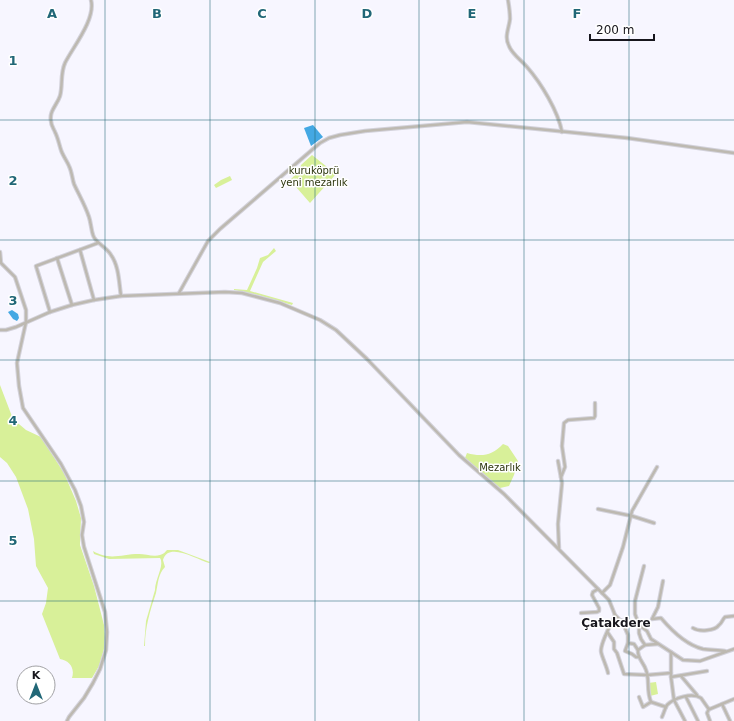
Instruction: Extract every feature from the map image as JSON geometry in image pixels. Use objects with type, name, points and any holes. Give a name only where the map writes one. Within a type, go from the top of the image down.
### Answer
[{"type":"street","points":[[90,0],[92,9],[91,14],[62,70],[62,89],[50,119],[61,150],[69,165],[74,182],[86,208],[93,235],[99,243],[106,248],[114,260],[119,278],[121,296]]},
{"type":"street","points":[[508,0],[510,19],[507,43],[512,52],[528,69],[553,106],[560,121],[562,132]]},
{"type":"street","points":[[179,294],[208,241],[314,148],[329,138],[365,131],[467,122],[638,140],[734,153]]},
{"type":"street","points":[[50,312],[36,266],[99,243]]},
{"type":"street","points":[[80,250],[94,300]]},
{"type":"street","points":[[0,252],[1,263],[15,277],[26,310],[26,322],[17,362],[23,408],[69,477],[81,506],[84,522],[82,535],[84,547],[105,612],[107,632],[106,650],[100,669],[90,688],[67,721]]},
{"type":"street","points":[[57,258],[72,305]]},
{"type":"street","points":[[0,330],[11,328],[50,312],[72,305],[121,296],[225,292],[242,293],[280,303],[301,311],[336,330],[367,359],[459,455],[504,494],[609,600],[615,615],[620,620],[639,626],[647,631],[651,639],[683,660],[700,661],[734,649]]},
{"type":"street","points":[[561,477],[565,467],[562,446],[564,423],[568,420],[594,418],[595,403]]},
{"type":"street","points":[[558,461],[562,483],[558,524],[559,549]]},
{"type":"street","points":[[601,593],[610,585],[632,516],[632,511],[657,467]]},
{"type":"street","points":[[598,509],[632,516],[654,523]]},
{"type":"street","points":[[644,566],[635,601],[635,614],[639,626],[640,639],[645,644]]},
{"type":"street","points":[[663,581],[658,607],[652,619],[661,618],[675,633],[690,644],[703,649],[726,651]]},
{"type":"street","points":[[581,612],[599,611],[599,608],[592,595],[593,592],[598,589]]},
{"type":"street","points":[[608,672],[601,651],[604,639],[615,615]]},
{"type":"street","points":[[694,628],[697,631],[714,629],[719,626],[724,617],[734,616]]},
{"type":"street","points":[[622,621],[628,635],[628,643],[625,651],[639,657]]},
{"type":"street","points":[[608,632],[614,642],[614,649],[617,653],[624,674],[681,675],[707,671]]},
{"type":"street","points":[[628,643],[634,644],[638,650],[639,657],[648,675],[648,691],[651,702]]},
{"type":"street","points":[[638,650],[645,644],[658,644]]},
{"type":"street","points":[[671,652],[671,675],[674,700],[685,721]]},
{"type":"street","points":[[681,675],[703,700],[708,709],[707,713],[710,721]]},
{"type":"street","points":[[662,717],[666,707],[674,700],[692,695],[698,696]]},
{"type":"street","points":[[639,697],[643,706],[651,702],[666,707]]},
{"type":"street","points":[[686,697],[698,721]]},
{"type":"street","points":[[708,709],[734,699]]},
{"type":"street","points":[[722,704],[730,721]]},
{"type":"green space","name":"kuruköprü yeni mezarlık","points":[[312,155],[336,174],[310,203],[290,180],[300,170],[301,165]]},
{"type":"green space","points":[[230,176],[232,180],[216,188],[214,185]]},
{"type":"green space","points":[[274,248],[276,251],[263,262],[250,291],[293,303],[292,305],[234,290],[247,290],[260,258],[268,255]]},
{"type":"green space","points":[[0,385],[13,419],[26,430],[41,437],[64,473],[76,501],[81,518],[80,545],[94,586],[104,625],[104,649],[99,666],[92,678],[72,678],[72,668],[67,661],[60,659],[42,614],[46,603],[48,588],[36,566],[34,539],[28,509],[16,477],[7,463],[0,457]]},
{"type":"green space","name":"Mezarlık","points":[[503,444],[508,446],[518,461],[509,486],[500,488],[465,458],[467,453],[482,455],[490,453],[495,451]]},
{"type":"green space","points":[[167,550],[178,550],[210,562],[209,563],[184,553],[171,552],[166,555],[163,560],[165,567],[160,576],[148,619],[144,646],[146,621],[161,567],[160,558],[109,559],[94,554],[93,551],[105,556],[139,554],[158,556]]},
{"type":"green space","points":[[656,682],[658,694],[650,696],[648,683]]},
{"type":"water","points":[[313,125],[323,137],[311,146],[304,128]]},
{"type":"water","points":[[12,310],[18,314],[19,318],[17,321],[13,319],[8,312]]},
{"type":"district","name":"Çatakdere","points":[[616,623]]}]
